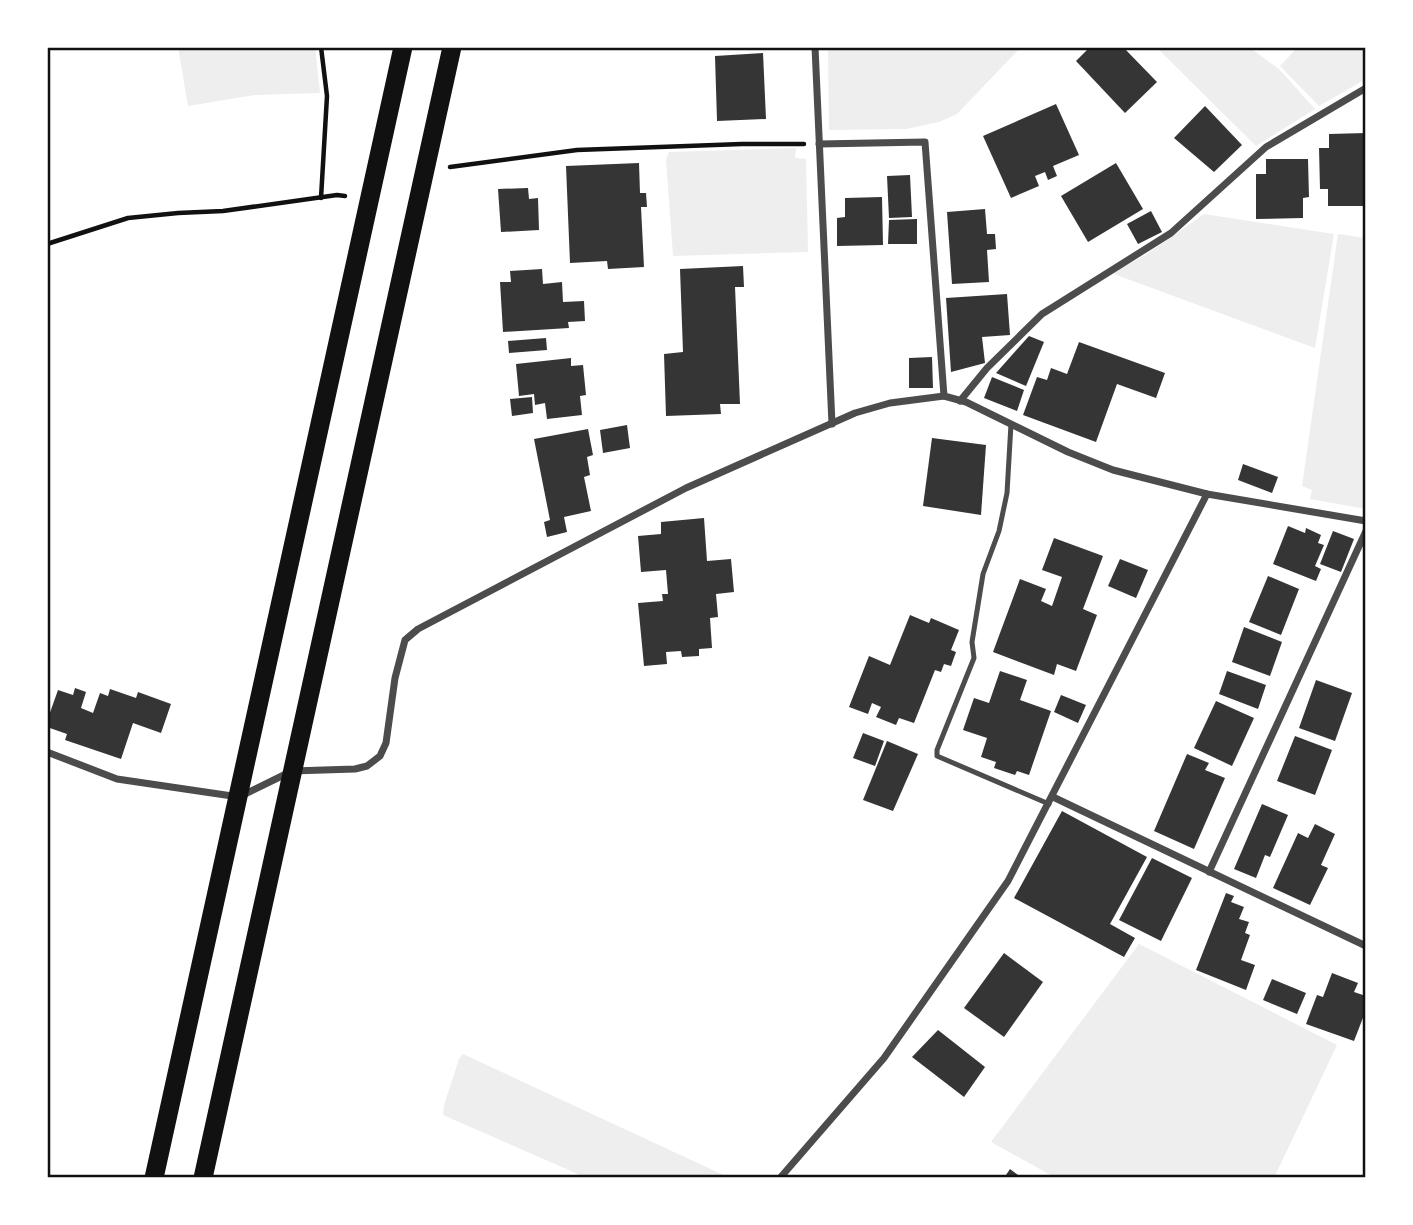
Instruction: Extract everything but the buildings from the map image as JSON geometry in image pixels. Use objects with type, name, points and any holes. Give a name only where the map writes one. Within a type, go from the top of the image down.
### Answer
[{"type":"highway","points":[[154,1178],[404,47]]},
{"type":"highway","points":[[203,1178],[452,47]]},
{"type":"street","points":[[815,47],[831,424]]},
{"type":"street","points":[[960,401],[987,368],[1042,314],[1171,233],[1266,147],[1366,88]]},
{"type":"street","points":[[819,144],[925,142],[944,396]]},
{"type":"street","points":[[47,752],[117,779],[239,797],[292,771],[355,769],[367,766],[380,757],[386,743],[405,640],[418,629],[686,488],[855,413],[890,403],[944,396],[966,402],[1068,452],[1113,470],[1207,494],[1366,521]]},
{"type":"street","points":[[780,1178],[884,1058],[1009,881],[1207,494]]},
{"type":"street","points":[[1209,872],[1366,531]]},
{"type":"street","points":[[1051,801],[1366,946]]},
{"type":"lane","points":[[1011,424],[1007,493],[999,531],[983,574],[972,642],[974,658],[937,750],[937,756],[1051,801]]},
{"type":"path","points":[[321,47],[327,96],[321,198]]},
{"type":"path","points":[[424,170],[577,150],[819,144]]},
{"type":"path","points":[[47,244],[128,218],[223,211],[337,195],[370,198]]},
{"type":"shaded area","points":[[178,47],[315,47],[320,93],[255,95],[188,106]]},
{"type":"shaded area","points":[[828,47],[1021,47],[957,114],[939,122],[906,129],[829,130]]},
{"type":"shaded area","points":[[1156,47],[1249,47],[1280,70],[1315,109],[1256,146]]},
{"type":"shaded area","points":[[1298,47],[1366,47],[1366,79],[1319,106],[1280,66]]},
{"type":"shaded area","points":[[796,148],[795,158],[806,159],[808,252],[673,256],[666,160],[669,152]]},
{"type":"shaded area","points":[[1204,214],[1334,234],[1315,348],[1111,273],[1144,256]]},
{"type":"shaded area","points":[[1338,234],[1366,238],[1366,509],[1310,499],[1312,490],[1302,486]]},
{"type":"shaded area","points":[[1139,944],[1337,1045],[1274,1178],[1056,1178],[991,1142]]},
{"type":"shaded area","points":[[463,1054],[730,1178],[587,1178],[443,1115],[459,1059]]}]
